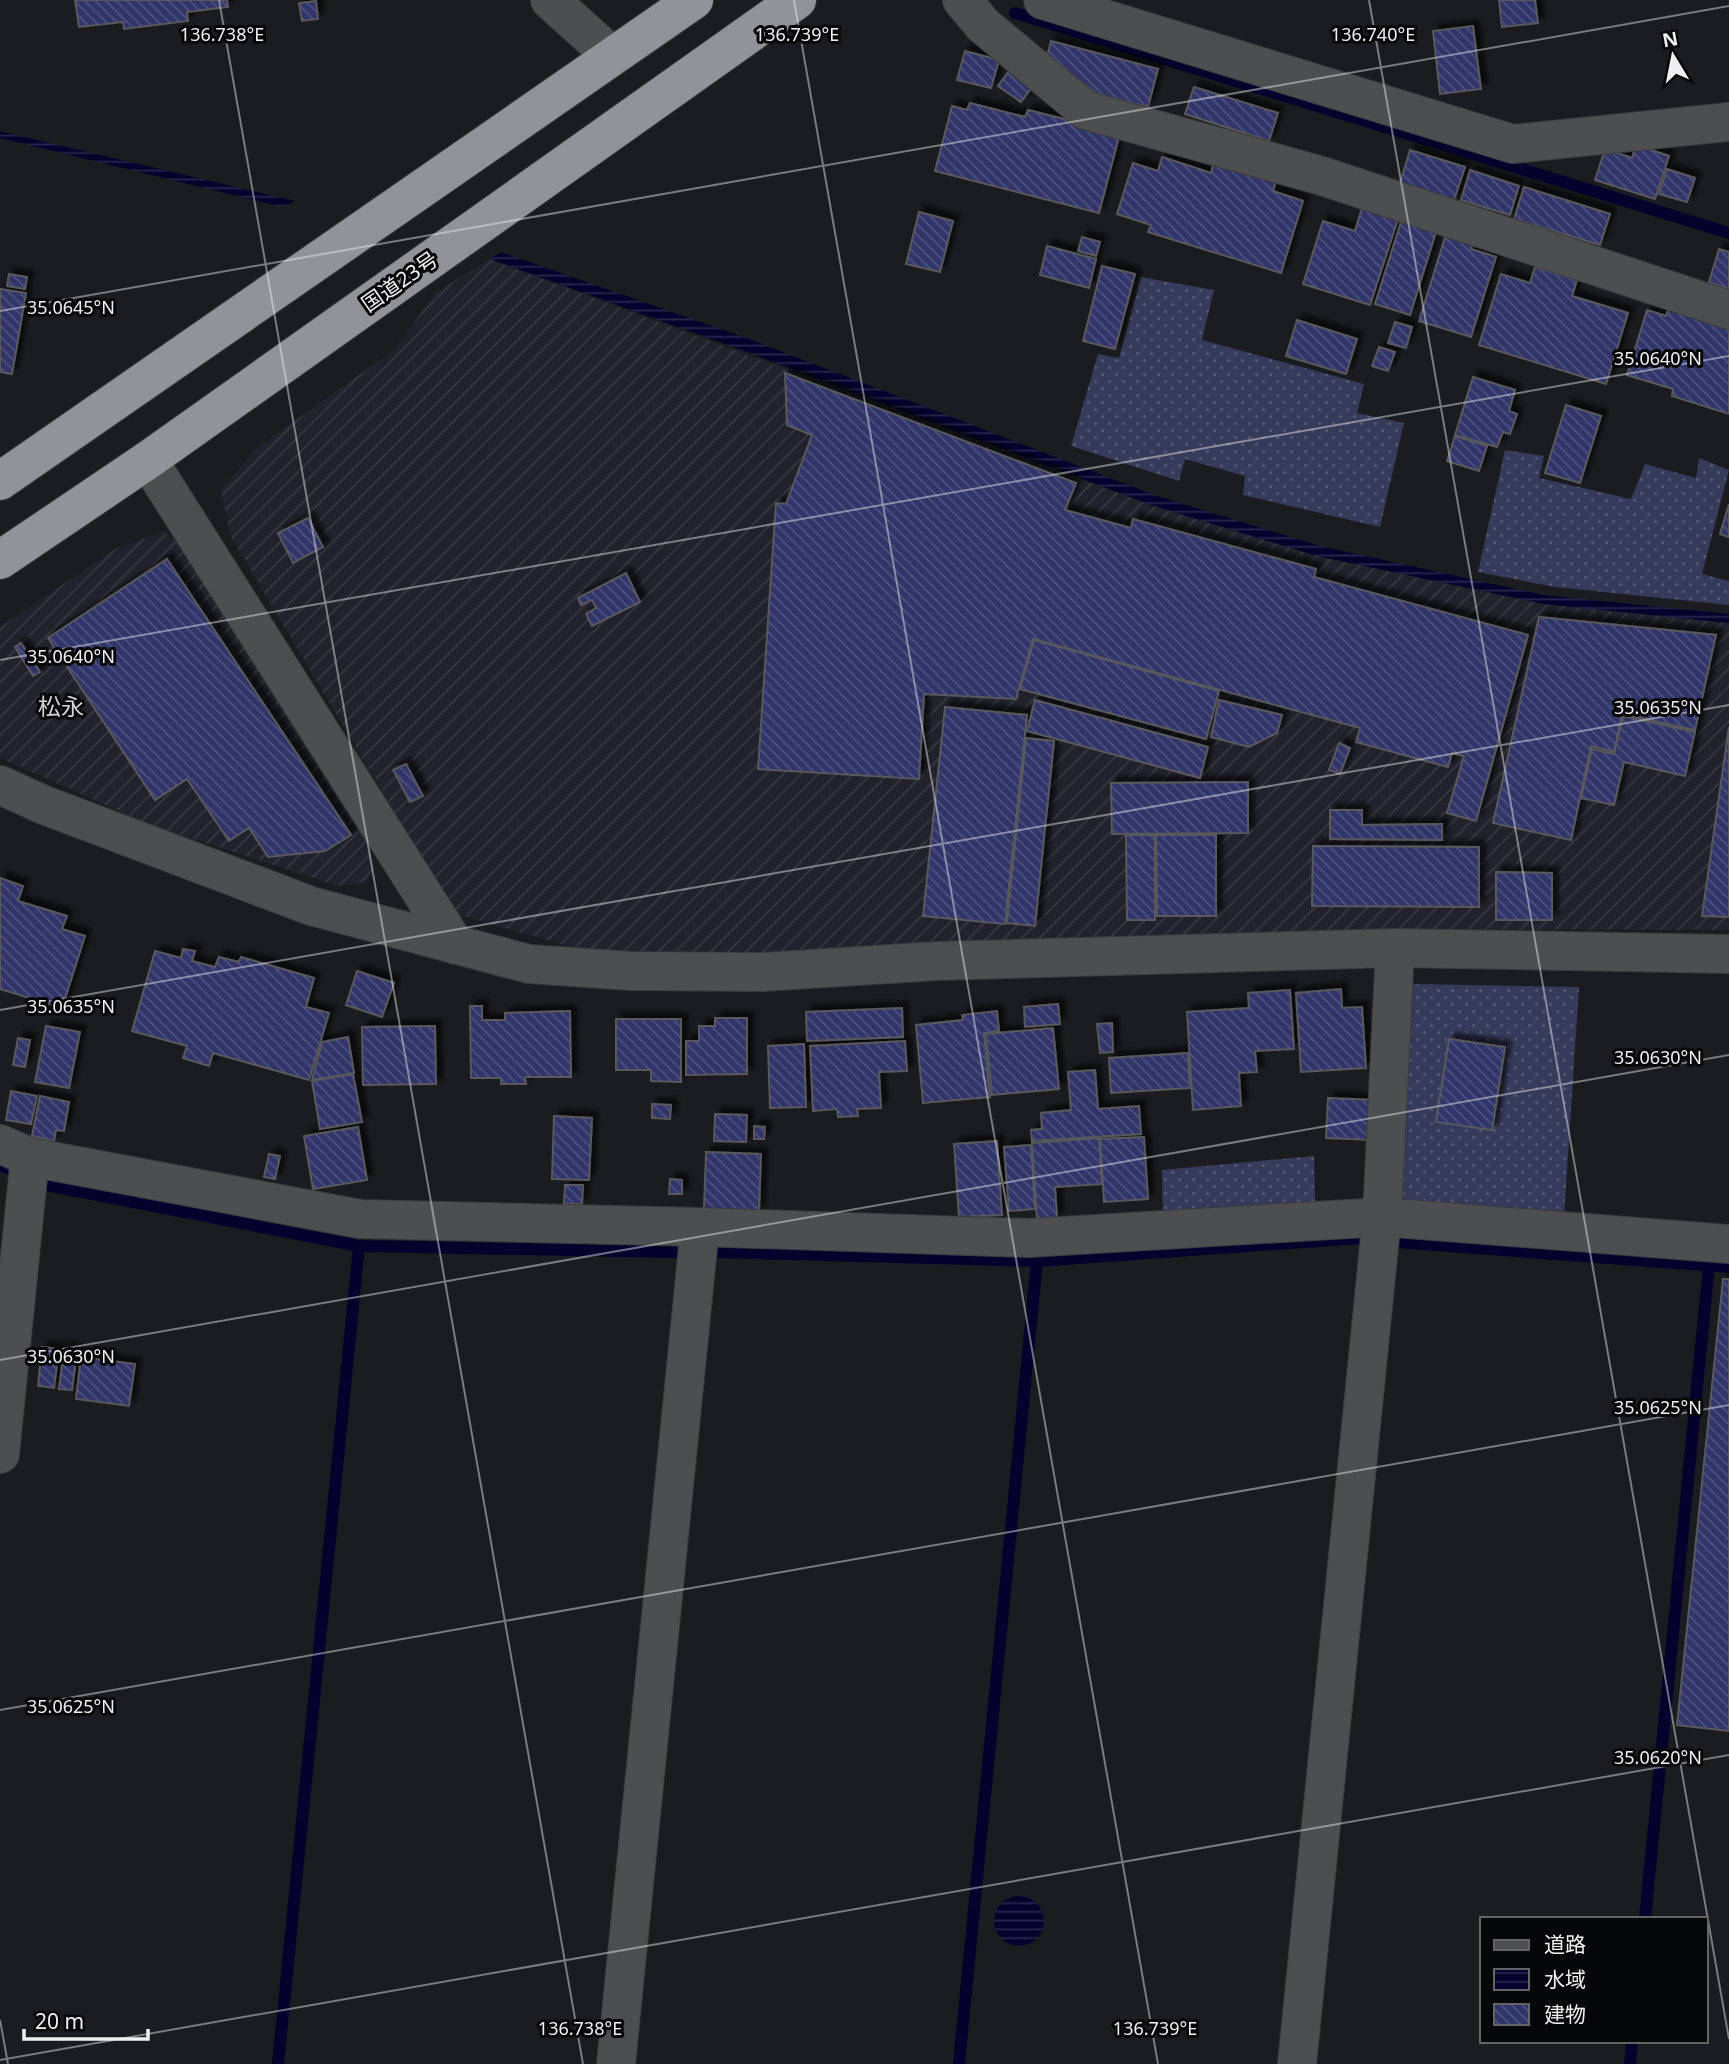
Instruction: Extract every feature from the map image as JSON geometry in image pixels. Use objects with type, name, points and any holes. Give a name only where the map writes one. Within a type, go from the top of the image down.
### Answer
[{"type":"highway","points":[[0,481],[694,0]]},
{"type":"highway","name":"国道23号","points":[[0,560],[148,460],[797,0]]},
{"type":"street","points":[[550,0],[612,57]]},
{"type":"street","points":[[962,0],[983,25],[1084,110],[1322,176],[1729,310]]},
{"type":"street","points":[[1043,0],[1513,144],[1729,122]]},
{"type":"street","points":[[148,460],[455,945]]},
{"type":"street","points":[[0,785],[44,805],[311,906],[529,964],[631,971],[762,972],[937,961],[1395,947],[1729,954]]},
{"type":"street","points":[[1297,2064],[1382,1217],[1395,947]]},
{"type":"street","points":[[0,1454],[15,1151],[360,1219],[1028,1238],[1382,1217],[1729,1244]]},
{"type":"street","points":[[616,2064],[700,1227]]},
{"type":"shaded area","points":[[490,259],[1151,505],[1317,556],[1544,604],[1729,623],[1729,930],[1399,929],[603,956],[455,914],[230,535],[221,490],[255,449],[395,349],[435,293]]},
{"type":"shaded area","points":[[1141,277],[1214,290],[1202,340],[1364,384],[1357,413],[1404,423],[1380,527],[1243,495],[1245,476],[1185,459],[1179,481],[1071,446],[1098,354],[1119,358]]},
{"type":"shaded area","points":[[1505,450],[1544,456],[1539,478],[1631,499],[1645,464],[1696,478],[1699,458],[1729,470],[1702,574],[1729,581],[1729,605],[1555,587],[1478,572]]},
{"type":"shaded area","points":[[164,531],[192,555],[369,843],[374,868],[366,882],[338,886],[151,825],[0,758],[0,627],[115,549]]},
{"type":"shaded area","points":[[1410,984],[1579,987],[1564,1216],[1399,1208]]},
{"type":"shaded area","points":[[1314,1156],[1315,1206],[1163,1217],[1162,1170]]},
{"type":"water","points":[[0,132],[295,201],[283,207],[0,138]]},
{"type":"water","points":[[501,252],[749,339],[1154,495],[1320,546],[1543,595],[1729,614],[1729,623],[1544,604],[1317,556],[1151,505],[747,352],[490,259]]},
{"type":"water","points":[[1019,1896],[1036,1904],[1044,1921],[1036,1938],[1019,1946],[1002,1938],[994,1921],[1002,1904]]},
{"type":"building","points":[[75,0],[227,0],[228,7],[187,12],[188,21],[124,29],[123,22],[79,27]]},
{"type":"building","points":[[1499,0],[1535,0],[1538,23],[1502,27]]},
{"type":"building","points":[[316,1],[318,19],[302,21],[299,3]]},
{"type":"building","points":[[1473,26],[1481,89],[1440,94],[1433,31]]},
{"type":"building","points":[[1051,41],[1158,69],[1148,107],[1097,94],[1047,56]]},
{"type":"building","points":[[965,51],[999,60],[991,88],[957,80]]},
{"type":"building","points":[[1009,71],[1032,87],[1021,102],[998,86]]},
{"type":"building","points":[[1194,87],[1278,113],[1269,141],[1185,114]]},
{"type":"building","points":[[970,103],[1025,117],[1028,110],[1120,133],[1099,213],[935,171],[952,106],[967,110]]},
{"type":"building","points":[[1636,145],[1669,156],[1655,199],[1595,180],[1605,149],[1632,158]]},
{"type":"building","points":[[1410,150],[1465,167],[1454,200],[1400,183]]},
{"type":"building","points":[[1162,157],[1211,173],[1214,162],[1276,181],[1273,191],[1303,201],[1281,273],[1148,232],[1151,225],[1117,214],[1133,163],[1158,171]]},
{"type":"building","points":[[1667,169],[1695,178],[1687,202],[1659,194]]},
{"type":"building","points":[[1470,170],[1519,186],[1510,215],[1461,200]]},
{"type":"building","points":[[1524,187],[1610,214],[1600,245],[1514,219]]},
{"type":"building","points":[[1362,208],[1398,219],[1370,305],[1303,284],[1323,221],[1355,231]]},
{"type":"building","points":[[919,212],[953,221],[940,272],[906,264]]},
{"type":"building","points":[[1402,219],[1437,229],[1410,315],[1375,304]]},
{"type":"building","points":[[1447,231],[1474,240],[1471,249],[1496,257],[1471,337],[1419,321]]},
{"type":"building","points":[[1082,237],[1100,242],[1096,256],[1078,251]]},
{"type":"building","points":[[1047,246],[1096,259],[1089,288],[1040,275]]},
{"type":"building","points":[[1719,249],[1729,252],[1729,289],[1709,282]]},
{"type":"building","points":[[1102,266],[1135,274],[1115,349],[1083,341]]},
{"type":"building","points":[[1535,267],[1577,280],[1572,296],[1628,313],[1606,384],[1479,345],[1501,274],[1530,283]]},
{"type":"building","points":[[9,274],[27,277],[25,289],[7,286]]},
{"type":"building","points":[[0,289],[26,293],[12,374],[0,372]]},
{"type":"building","points":[[1669,308],[1729,327],[1729,414],[1672,396],[1673,389],[1627,375],[1647,310],[1666,316]]},
{"type":"building","points":[[1297,320],[1357,339],[1346,374],[1286,356]]},
{"type":"building","points":[[1395,322],[1412,327],[1406,348],[1388,343]]},
{"type":"building","points":[[1379,347],[1395,352],[1388,371],[1372,366]]},
{"type":"building","points":[[785,373],[1076,483],[1065,510],[1131,528],[1133,519],[1316,569],[1314,577],[1528,635],[1476,821],[1447,813],[1464,756],[1452,753],[1448,767],[1356,742],[1360,728],[1033,639],[1016,699],[924,694],[919,779],[758,769],[776,503],[786,504],[812,435],[787,425]]},
{"type":"building","points":[[1473,377],[1515,390],[1509,411],[1517,414],[1510,434],[1503,432],[1497,447],[1455,435]]},
{"type":"building","points":[[1566,405],[1601,416],[1580,483],[1545,473]]},
{"type":"building","points":[[1455,436],[1487,446],[1479,471],[1447,461]]},
{"type":"building","points":[[1729,504],[1729,537],[1720,534]]},
{"type":"building","points":[[308,518],[323,547],[293,563],[278,533]]},
{"type":"building","points":[[167,559],[351,835],[325,851],[268,857],[249,828],[229,841],[187,779],[155,800],[48,638]]},
{"type":"building","points":[[626,573],[640,602],[592,626],[586,614],[596,608],[592,600],[581,605],[578,598]]},
{"type":"building","points":[[1539,617],[1716,635],[1695,730],[1622,714],[1614,752],[1591,746],[1571,840],[1493,823]]},
{"type":"building","points":[[1034,640],[1219,691],[1206,739],[1020,689]]},
{"type":"building","points":[[21,643],[40,672],[33,676],[15,647]]},
{"type":"building","points":[[1035,700],[1208,747],[1200,778],[1027,731]]},
{"type":"building","points":[[1219,700],[1282,715],[1277,733],[1249,747],[1211,737]]},
{"type":"building","points":[[945,707],[1027,715],[1005,924],[923,916]]},
{"type":"building","points":[[1623,716],[1695,732],[1685,776],[1624,762],[1614,805],[1581,798],[1592,749],[1614,754]]},
{"type":"building","points":[[1729,727],[1729,917],[1702,916]]},
{"type":"building","points":[[1026,738],[1054,741],[1035,926],[1007,923]]},
{"type":"building","points":[[1339,743],[1350,748],[1340,774],[1329,770]]},
{"type":"building","points":[[406,764],[423,796],[410,802],[393,770]]},
{"type":"building","points":[[1248,782],[1248,833],[1112,834],[1111,783]]},
{"type":"building","points":[[1330,810],[1362,810],[1362,825],[1442,824],[1442,840],[1330,839]]},
{"type":"building","points":[[1126,835],[1155,835],[1155,920],[1127,920]]},
{"type":"building","points":[[1156,835],[1216,835],[1216,916],[1157,916]]},
{"type":"building","points":[[1313,846],[1479,847],[1479,907],[1312,906]]},
{"type":"building","points":[[1496,872],[1552,873],[1552,920],[1496,920]]},
{"type":"building","points":[[0,878],[23,886],[18,901],[67,916],[62,929],[85,936],[62,1008],[0,989]]},
{"type":"building","points":[[183,949],[195,951],[192,961],[215,967],[219,957],[239,962],[241,957],[314,978],[306,1007],[329,1013],[309,1080],[213,1053],[209,1066],[183,1058],[187,1046],[132,1031],[155,951],[181,958]]},
{"type":"building","points":[[357,971],[394,983],[382,1017],[346,1005]]},
{"type":"building","points":[[1341,989],[1342,1008],[1362,1007],[1366,1068],[1301,1072],[1296,993]]},
{"type":"building","points":[[1290,990],[1294,1049],[1255,1051],[1257,1072],[1239,1073],[1241,1106],[1193,1110],[1187,1012],[1249,1008],[1248,993]]},
{"type":"building","points":[[1058,1004],[1060,1024],[1025,1027],[1024,1007]]},
{"type":"building","points":[[470,1006],[482,1006],[482,1020],[505,1020],[505,1013],[570,1011],[571,1077],[525,1077],[526,1084],[501,1084],[501,1078],[471,1078]]},
{"type":"building","points":[[902,1008],[903,1037],[807,1041],[806,1012]]},
{"type":"building","points":[[997,1011],[999,1031],[984,1033],[990,1097],[923,1103],[916,1025],[963,1020],[962,1015]]},
{"type":"building","points":[[715,1018],[747,1018],[747,1074],[686,1075],[686,1041],[699,1041],[699,1026],[715,1026]]},
{"type":"building","points":[[616,1019],[681,1019],[681,1082],[651,1081],[651,1070],[616,1070]]},
{"type":"building","points":[[1112,1023],[1113,1052],[1100,1053],[1097,1024]]},
{"type":"building","points":[[46,1026],[80,1032],[69,1088],[35,1082]]},
{"type":"building","points":[[435,1026],[436,1084],[363,1085],[362,1027]]},
{"type":"building","points":[[1053,1028],[1059,1089],[992,1095],[986,1034]]},
{"type":"building","points":[[348,1037],[354,1073],[312,1080],[322,1042]]},
{"type":"building","points":[[18,1038],[30,1040],[25,1067],[13,1065]]},
{"type":"building","points":[[1449,1039],[1505,1047],[1492,1130],[1436,1122]]},
{"type":"building","points":[[905,1041],[907,1071],[879,1072],[881,1108],[857,1109],[858,1116],[838,1117],[837,1109],[813,1111],[810,1046]]},
{"type":"building","points":[[804,1044],[806,1107],[770,1108],[768,1046]]},
{"type":"building","points":[[1188,1053],[1190,1088],[1111,1093],[1109,1058]]},
{"type":"building","points":[[1095,1070],[1098,1109],[1139,1106],[1141,1134],[1032,1141],[1031,1130],[1042,1129],[1041,1113],[1071,1110],[1068,1072]]},
{"type":"building","points":[[353,1074],[362,1122],[320,1129],[312,1081]]},
{"type":"building","points":[[11,1091],[37,1096],[31,1124],[6,1120]]},
{"type":"building","points":[[40,1096],[69,1102],[64,1131],[56,1130],[54,1141],[32,1136]]},
{"type":"building","points":[[1328,1098],[1374,1100],[1372,1140],[1326,1138]]},
{"type":"building","points":[[652,1104],[671,1105],[670,1119],[652,1118]]},
{"type":"building","points":[[715,1114],[747,1115],[746,1142],[714,1141]]},
{"type":"building","points":[[554,1116],[592,1118],[589,1180],[552,1179]]},
{"type":"building","points":[[754,1126],[765,1127],[764,1139],[754,1139]]},
{"type":"building","points":[[358,1127],[367,1180],[313,1189],[304,1136]]},
{"type":"building","points":[[1144,1137],[1148,1199],[1104,1202],[1100,1139]]},
{"type":"building","points":[[1099,1138],[1102,1184],[1055,1187],[1057,1218],[1037,1220],[1032,1143]]},
{"type":"building","points":[[997,1141],[1002,1215],[959,1217],[954,1144]]},
{"type":"building","points":[[1031,1145],[1035,1209],[1009,1211],[1004,1147]]},
{"type":"building","points":[[706,1152],[761,1154],[759,1211],[704,1209]]},
{"type":"building","points":[[269,1154],[280,1156],[275,1179],[264,1177]]},
{"type":"building","points":[[670,1179],[682,1180],[682,1194],[669,1194]]},
{"type":"building","points":[[565,1185],[583,1185],[582,1204],[564,1204]]},
{"type":"building","points":[[1723,1279],[1729,1279],[1729,1731],[1677,1725]]},
{"type":"building","points":[[42,1347],[59,1349],[54,1388],[38,1386]]},
{"type":"building","points":[[64,1349],[77,1351],[72,1390],[59,1389]]},
{"type":"building","points":[[81,1357],[135,1364],[129,1406],[76,1399]]},
{"type":"waterway","points":[[1015,13],[1729,233]]},
{"type":"waterway","points":[[0,1165],[7,1168]]},
{"type":"waterway","points":[[46,1185],[359,1246],[674,1252]]},
{"type":"waterway","points":[[717,1252],[1037,1261],[1361,1238]]},
{"type":"waterway","points":[[1396,1242],[1729,1267]]},
{"type":"waterway","points":[[278,2064],[359,1246]]},
{"type":"waterway","points":[[959,2064],[1037,1261]]},
{"type":"waterway","points":[[1645,1917],[1709,1265]]},
{"type":"waterway","points":[[1630,2064],[1632,2043]]},
{"type":"district","name":"松永","points":[[61,707]]}]
